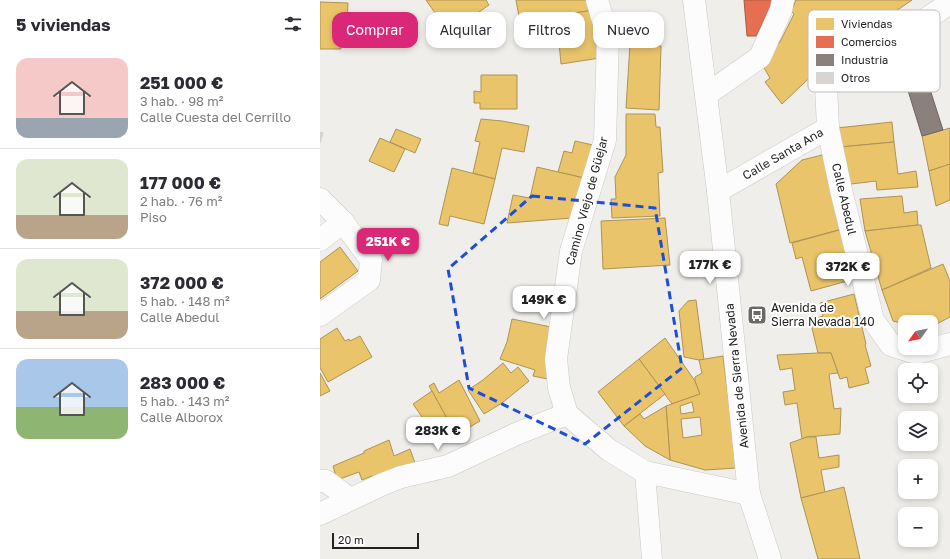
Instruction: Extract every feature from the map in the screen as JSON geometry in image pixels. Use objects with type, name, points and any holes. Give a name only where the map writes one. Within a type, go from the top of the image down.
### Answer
[{"type":"street","name":"Camino Viejo de Güejar","points":[[567,414],[559,388],[556,359],[571,251],[605,140],[608,37],[598,0]]},
{"type":"street","name":"Avenida de Sierra Nevada","points":[[694,0],[718,191],[749,494],[770,559]]},
{"type":"street","points":[[706,95],[760,57],[784,0]]},
{"type":"street","name":"Calle Santa Ana","points":[[940,10],[950,3]]},
{"type":"street","name":"Calle Santa Ana","points":[[718,191],[828,128],[826,92]]},
{"type":"street","name":"Calle Abedul","points":[[828,128],[841,190],[873,320],[891,344],[916,353],[950,344]]},
{"type":"street","points":[[320,199],[343,222],[371,260],[370,280],[320,315]]},
{"type":"street","points":[[320,240],[343,222]]},
{"type":"street","points":[[320,514],[383,484],[401,477],[448,466],[516,434],[567,414],[609,450],[645,472],[749,494]]},
{"type":"street","points":[[645,472],[652,559]]},
{"type":"street","points":[[320,481],[326,482],[350,499]]},
{"type":"highlighted area","points":[[532,196],[655,208],[682,368],[585,444],[469,388],[448,269]]},
{"type":"building: Viviendas","points":[[426,0],[486,0],[489,5],[479,12],[434,12]]},
{"type":"building: Viviendas","points":[[516,0],[589,0],[594,10],[581,12],[518,12]]},
{"type":"building: Viviendas","points":[[796,0],[912,0],[897,10],[808,10],[808,79],[782,104],[765,82],[770,78],[760,61],[780,42],[794,14],[791,11]]},
{"type":"building: Viviendas","points":[[320,2],[348,3],[348,12],[332,12],[332,48],[341,49],[320,49]]},
{"type":"building: Viviendas","points":[[594,10],[593,48],[599,48],[600,58],[561,64],[560,48],[585,48],[585,12],[580,12]]},
{"type":"building: Viviendas","points":[[630,48],[661,48],[659,110],[626,108]]},
{"type":"building: Viviendas","points":[[481,75],[517,75],[517,109],[480,109],[480,103],[474,103],[474,91],[481,92]]},
{"type":"building: Viviendas","points":[[626,114],[655,114],[656,127],[660,127],[663,172],[658,173],[660,216],[612,218],[611,199],[616,199],[615,177],[626,155]]},
{"type":"building: Viviendas","points":[[481,119],[529,126],[524,152],[502,148],[495,179],[473,173],[480,142],[475,141]]},
{"type":"building: Viviendas","points":[[892,122],[894,142],[840,147],[837,128]]},
{"type":"building: Viviendas","points":[[950,128],[950,164],[929,171],[922,136]]},
{"type":"building: Viviendas","points":[[396,129],[421,139],[415,153],[390,142]]},
{"type":"building: Viviendas","points":[[380,138],[405,149],[394,172],[369,161]]},
{"type":"building: Viviendas","points":[[575,141],[593,145],[584,178],[558,172],[564,151],[572,153]]},
{"type":"building: Viviendas","points":[[894,142],[898,174],[916,171],[918,187],[877,190],[876,181],[843,185],[840,147]]},
{"type":"building: Viviendas","points":[[826,154],[846,228],[790,243],[776,184],[802,160]]},
{"type":"building: Viviendas","points":[[950,164],[950,200],[936,206],[929,171]]},
{"type":"building: Viviendas","points":[[537,167],[584,178],[572,218],[507,223],[513,195],[530,198]]},
{"type":"building: Viviendas","points":[[452,168],[495,179],[484,224],[450,216],[448,226],[439,224]]},
{"type":"building: Viviendas","points":[[902,196],[904,213],[917,211],[918,225],[865,231],[860,199]]},
{"type":"building: Viviendas","points":[[665,218],[670,265],[603,269],[601,221]]},
{"type":"building: Viviendas","points":[[921,225],[931,268],[882,290],[865,231]]},
{"type":"building: Viviendas","points":[[843,229],[854,251],[844,254],[851,280],[811,291],[802,257],[796,259],[792,243]]},
{"type":"building: Viviendas","points":[[340,247],[358,271],[320,299],[320,262]]},
{"type":"building: Viviendas","points":[[943,264],[950,281],[950,317],[938,323],[938,315],[898,315],[898,322],[893,321],[882,290]]},
{"type":"building: Viviendas","points":[[854,294],[871,366],[865,368],[869,383],[849,388],[847,377],[840,379],[831,353],[818,353],[810,320],[823,316],[820,303]]},
{"type":"building: Viviendas","points":[[696,300],[704,360],[684,357],[679,311],[688,301]]},
{"type":"building: Viviendas","points":[[512,319],[556,328],[552,380],[533,376],[535,370],[500,359],[507,342]]},
{"type":"building: Viviendas","points":[[337,328],[345,341],[349,339],[350,341],[360,336],[372,357],[328,382],[320,368],[320,339]]},
{"type":"building: Viviendas","points":[[665,338],[695,381],[700,394],[672,404],[639,359]]},
{"type":"building: Viviendas","points":[[831,353],[838,373],[829,374],[834,409],[841,408],[840,434],[807,437],[802,439],[797,403],[785,405],[783,392],[795,390],[792,368],[780,370],[777,355]]},
{"type":"building: Viviendas","points":[[723,356],[737,468],[705,470],[670,460],[666,406],[700,394],[695,381],[695,377],[702,373],[699,360]],"holes":[[[692,402],[694,412],[681,414],[680,406]],[[700,417],[702,435],[683,438],[681,419]]]},
{"type":"building: Viviendas","points":[[639,359],[665,394],[624,426],[598,392]]},
{"type":"building: Viviendas","points":[[503,363],[511,373],[518,367],[529,381],[502,403],[484,414],[468,390],[483,380]]},
{"type":"building: Viviendas","points":[[320,373],[330,391],[320,396]]},
{"type":"building: Viviendas","points":[[459,380],[480,421],[456,435],[429,386],[434,383],[439,393]]},
{"type":"building: Viviendas","points":[[432,391],[448,420],[420,437],[412,424],[422,417],[413,404]]},
{"type":"building: Viviendas","points":[[666,406],[670,460],[645,446],[624,426],[640,414],[644,419]]},
{"type":"building: Viviendas","points":[[807,437],[816,437],[819,458],[839,455],[839,467],[821,470],[825,492],[801,498],[790,443]]},
{"type":"building: Viviendas","points":[[389,440],[394,456],[410,449],[415,463],[374,480],[372,476],[362,480],[359,472],[337,480],[333,466],[364,453],[364,451]]},
{"type":"building: Viviendas","points":[[844,487],[860,559],[818,559],[801,498]]},
{"type":"building: Comercios","points":[[744,0],[773,0],[756,36],[747,36]]},
{"type":"building: Industria","points":[[908,92],[931,92],[943,130],[922,136]]},
{"type":"building: Otros","points":[[320,132],[323,133],[320,143]]},
{"type":"place","name":"Avenida de Sierra Nevada 140","points":[[757,315]]}]
